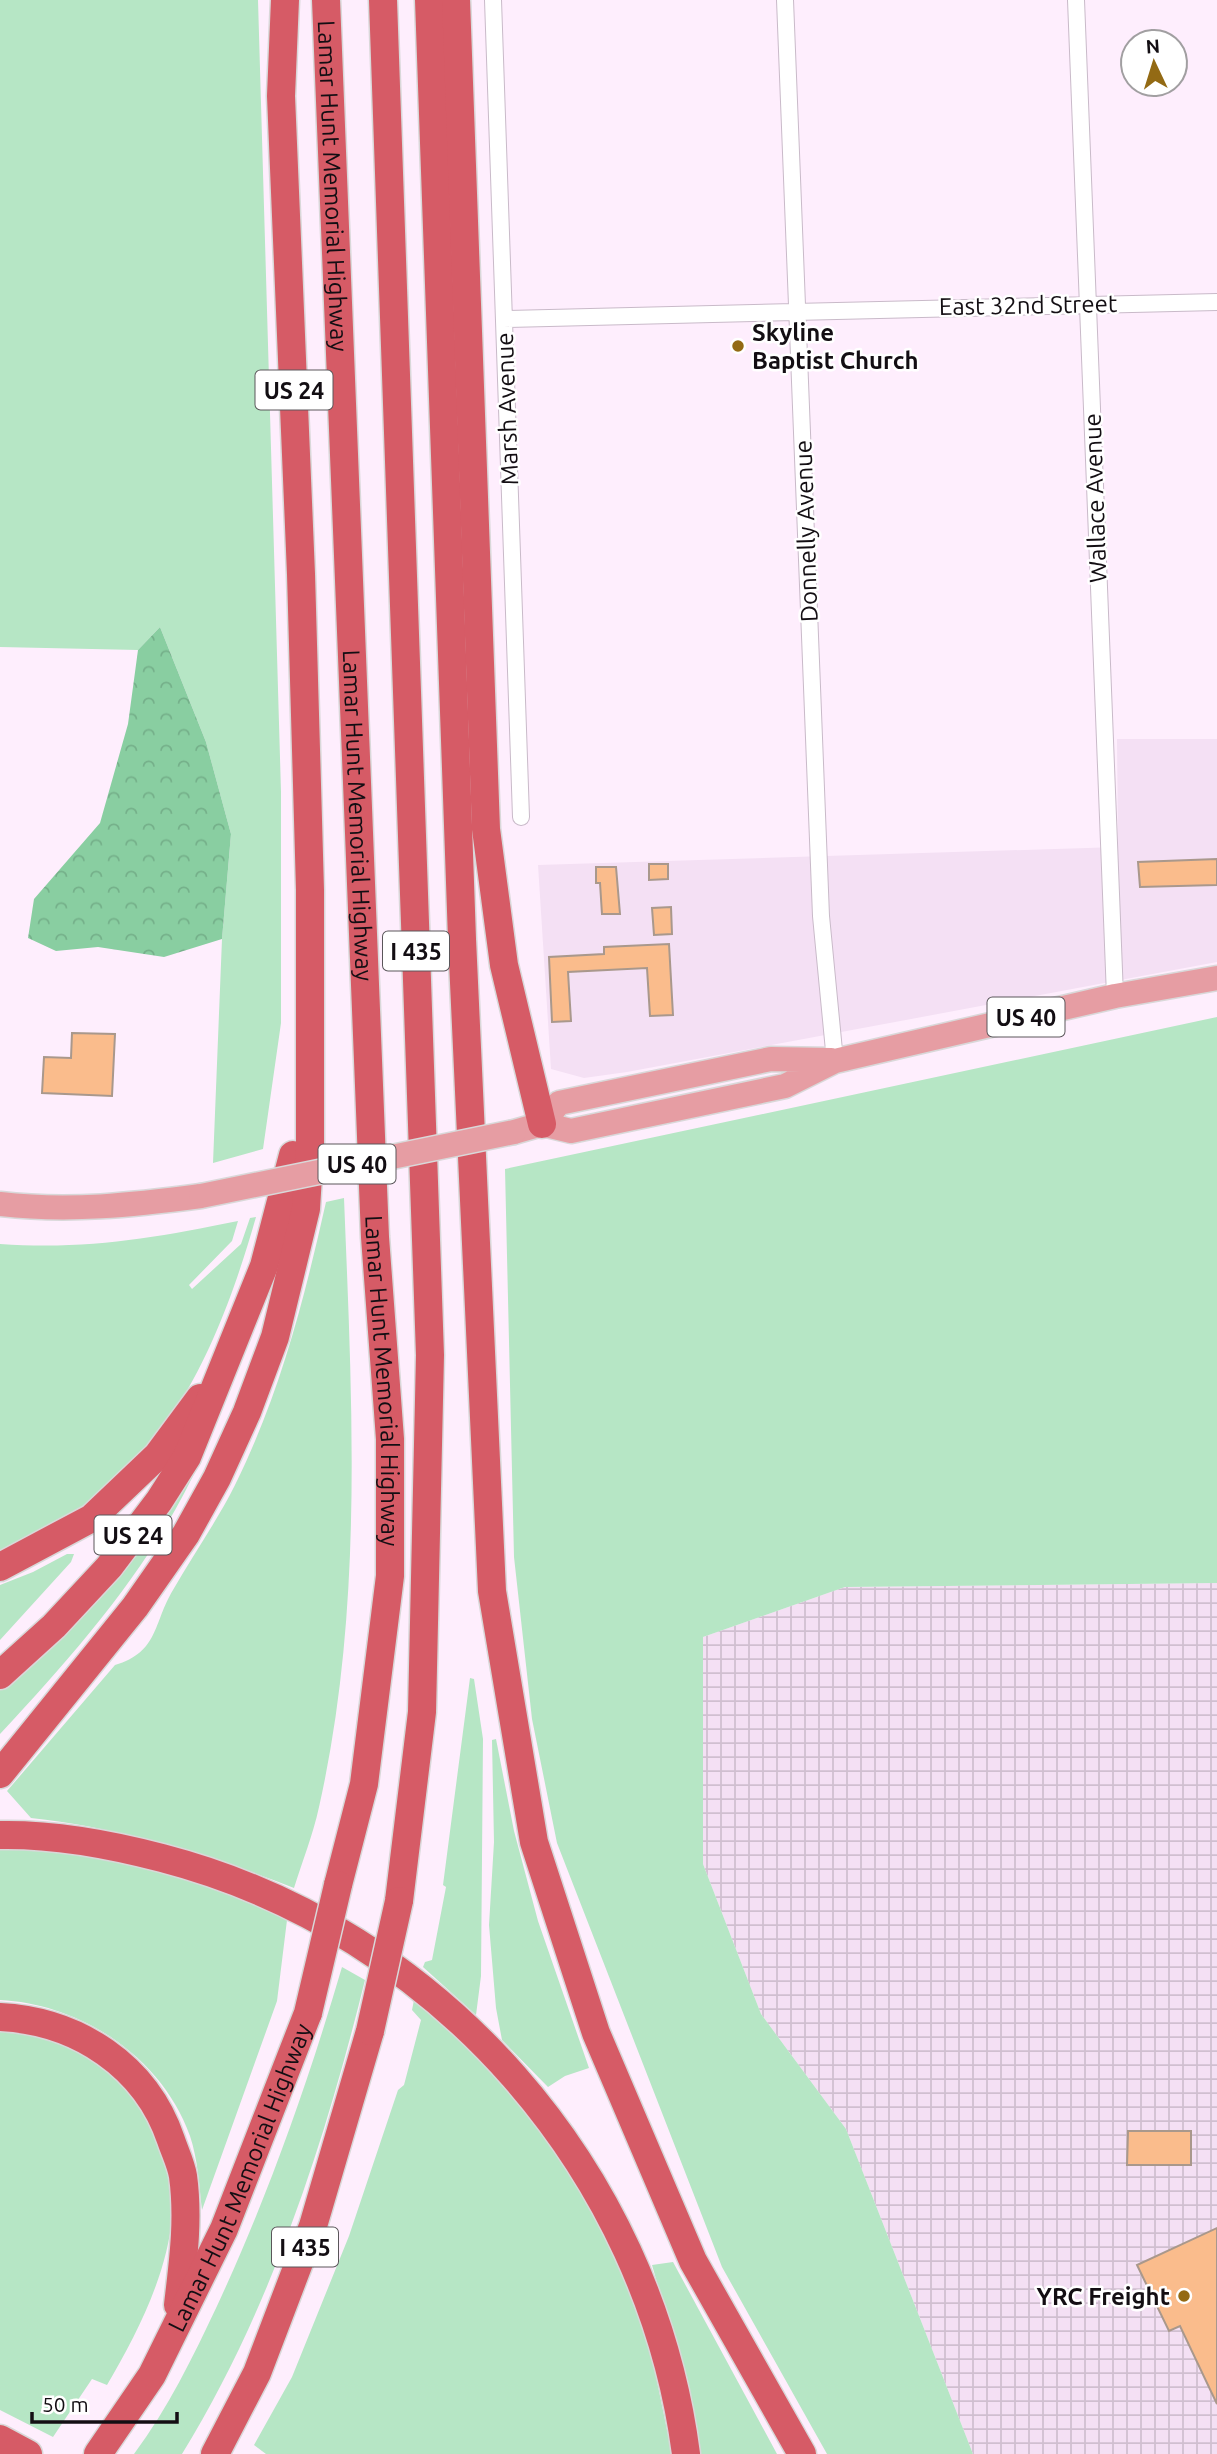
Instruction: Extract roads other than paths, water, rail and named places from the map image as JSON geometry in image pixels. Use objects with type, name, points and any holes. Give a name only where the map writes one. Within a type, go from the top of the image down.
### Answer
[{"type":"highway","name":"US 24","points":[[0,1675],[54,1626],[108,1567],[159,1502],[187,1457],[264,1266],[295,1148],[310,991],[301,574],[281,96],[285,0]]},
{"type":"highway","name":"Lamar Hunt Memorial Highway","points":[[99,2454],[152,2375],[224,2229],[308,2013],[364,1784],[388,1590],[390,1438],[375,1237],[326,0]]},
{"type":"highway","name":"Lamar Hunt Memorial Highway","points":[[215,2454],[257,2373],[313,2226],[370,2031],[399,1901],[422,1713],[430,1355],[383,0]]},
{"type":"highway","points":[[429,0],[463,953],[492,1591],[534,1842],[596,2033],[693,2261],[802,2454]]},
{"type":"highway","points":[[456,0],[486,830],[504,965],[542,1124]]},
{"type":"highway","points":[[4,1769],[112,1637],[186,1534],[217,1478],[247,1412],[275,1337],[306,1209],[310,1143],[310,991]]},
{"type":"highway","points":[[0,1567],[92,1518],[157,1457],[225,1365]]},
{"type":"highway","points":[[0,1835],[77,1839],[210,1870],[283,1901],[350,1938],[419,1984],[492,2050],[553,2122],[593,2185],[630,2258],[667,2354],[686,2454]]},
{"type":"highway","points":[[0,2017],[22,2018],[76,2033],[111,2055],[144,2085],[167,2127],[183,2174],[186,2236],[175,2329]]},
{"type":"highway","points":[[0,2438],[29,2454]]},
{"type":"main road","name":"US 40","points":[[0,1204],[34,1208],[112,1208],[201,1196],[542,1124],[571,1131],[785,1086],[835,1061],[1115,996],[1217,978]]},
{"type":"street","name":"Marsh Avenue","points":[[493,0],[522,817]]},
{"type":"street","name":"Donnelly Avenue","points":[[785,0],[821,916],[835,1061]]},
{"type":"street","name":"Wallace Avenue","points":[[1076,0],[1115,996]]},
{"type":"street","name":"East 32nd Street","points":[[504,319],[1217,302]]},
{"type":"place","name":"Skyline Baptist Church","points":[[738,346]]},
{"type":"place","name":"YRC Freight","points":[[1184,2296]]}]
